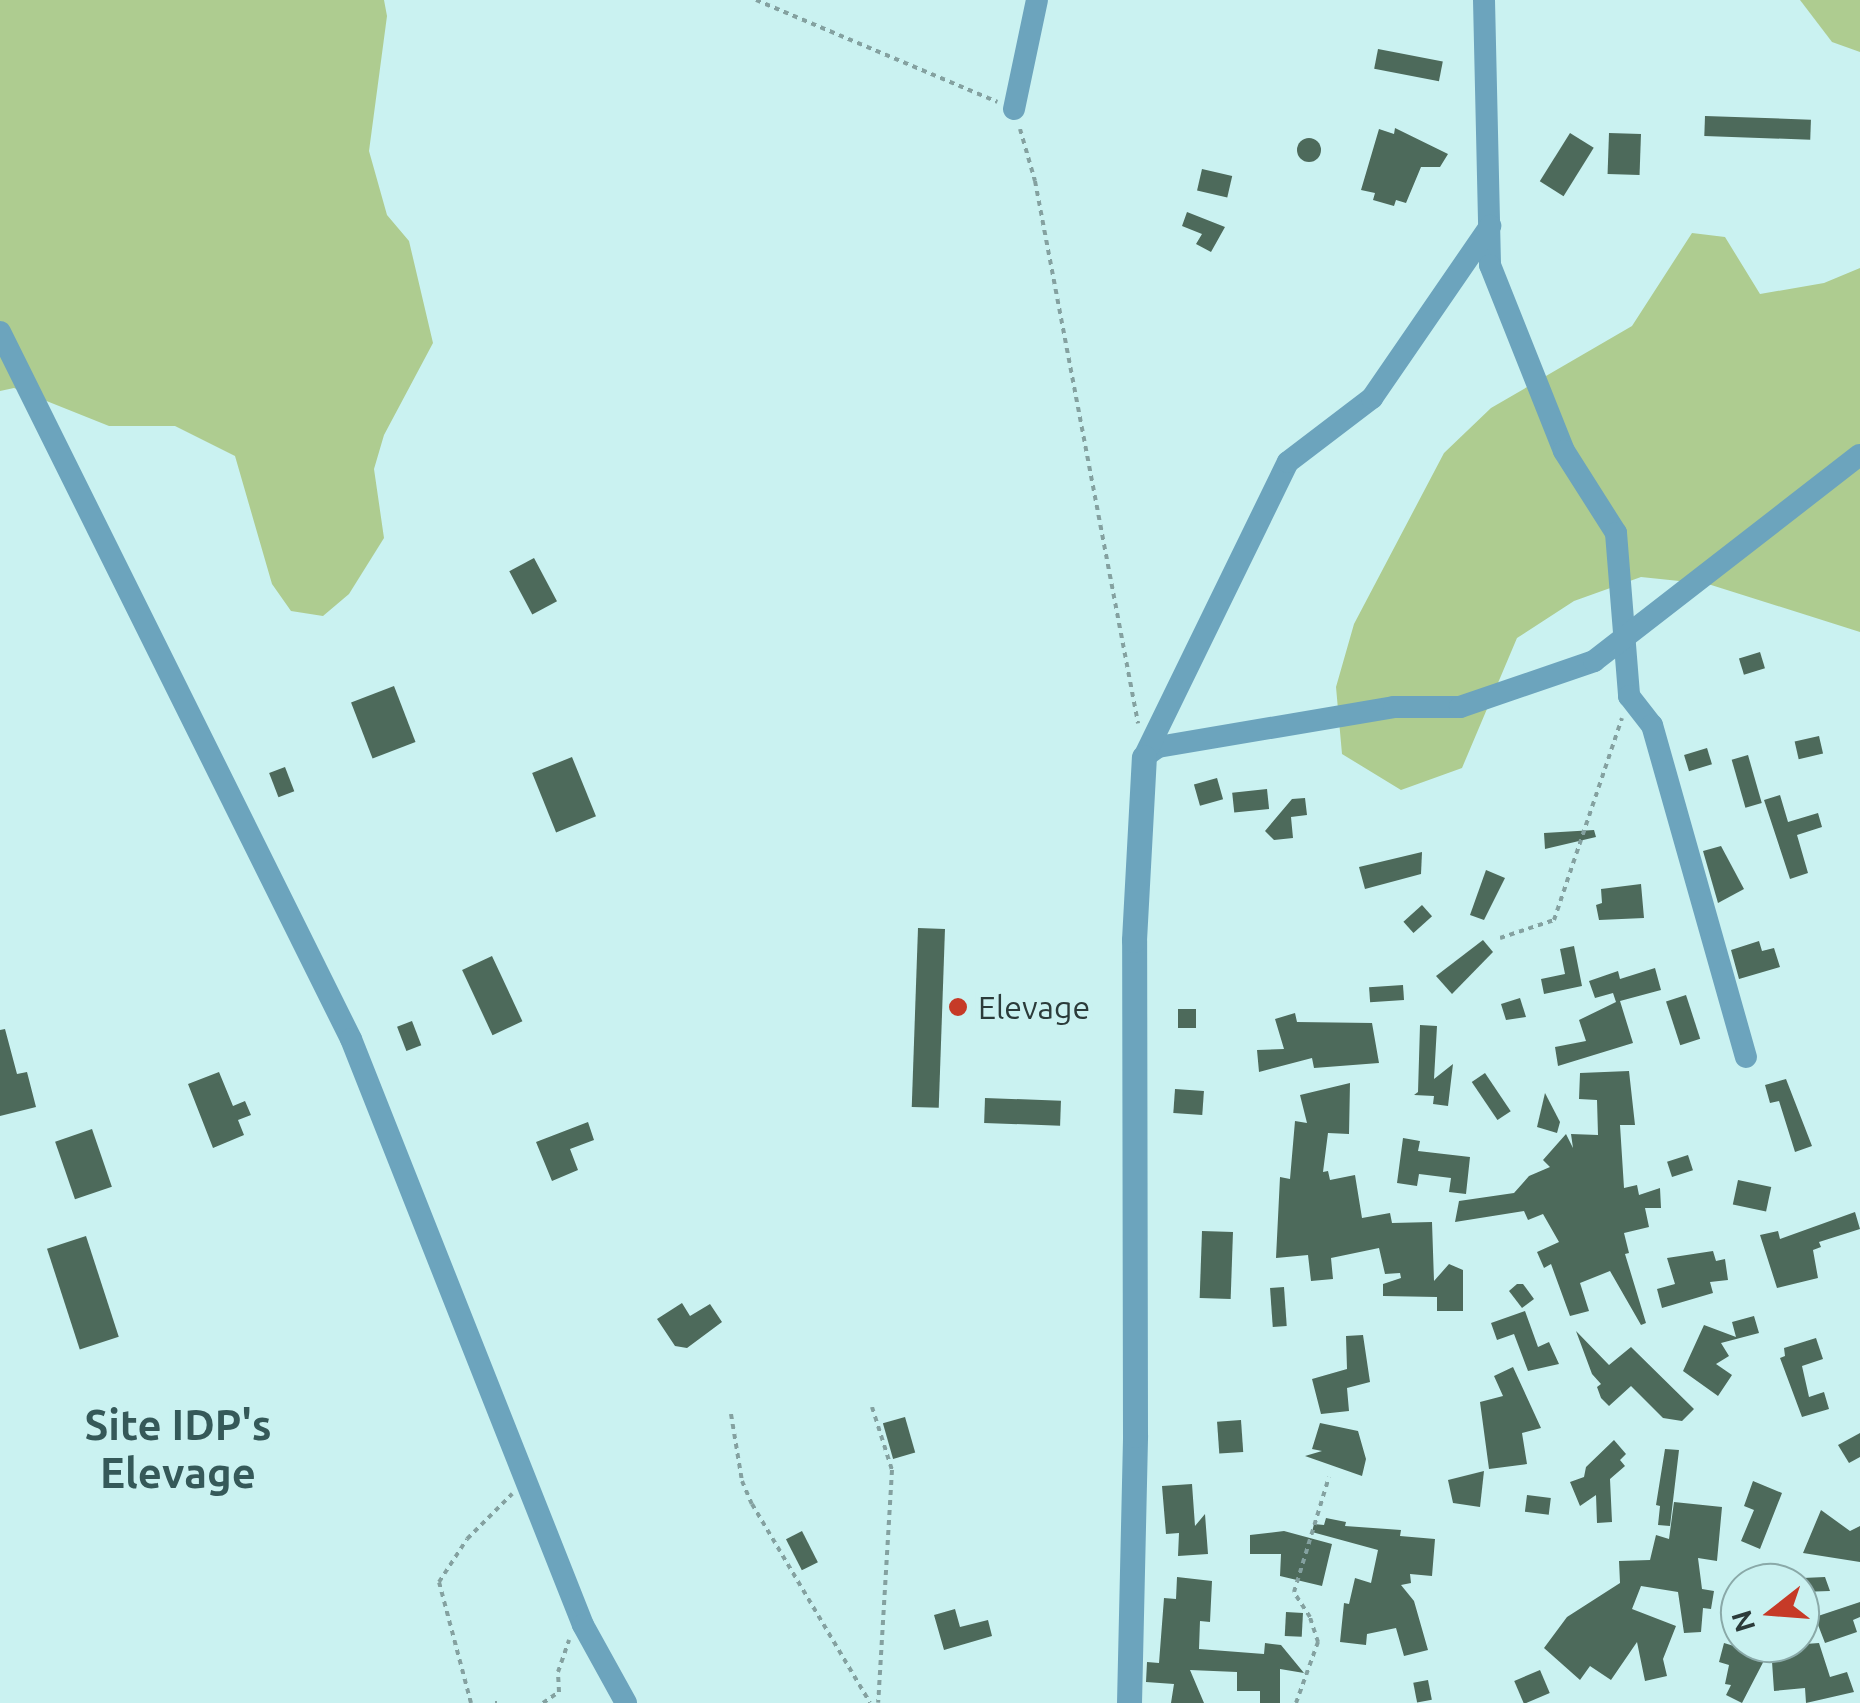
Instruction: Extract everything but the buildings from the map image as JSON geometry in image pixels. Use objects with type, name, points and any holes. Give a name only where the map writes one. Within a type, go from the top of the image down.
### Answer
[{"type":"street","points":[[1014,109],[1037,0]]},
{"type":"street","points":[[1484,0],[1490,265],[1564,451],[1616,533],[1629,696],[1652,725],[1746,1057]]},
{"type":"street","points":[[1129,1703],[1135,1435],[1133,976],[1144,757],[1288,462],[1372,398],[1490,226]]},
{"type":"street","points":[[0,332],[351,1039],[582,1626],[626,1703]]},
{"type":"street","points":[[1144,757],[1158,747],[1394,707],[1460,707],[1594,661],[1860,455]]},
{"type":"path","points":[[756,0],[1014,109],[1035,182],[1144,757]]},
{"type":"path","points":[[1500,938],[1554,920],[1629,696]]},
{"type":"path","points":[[872,1407],[892,1470],[878,1703]]},
{"type":"path","points":[[731,1414],[742,1482],[752,1504],[870,1703]]},
{"type":"path","points":[[1296,1703],[1318,1642],[1310,1617],[1294,1592],[1329,1477]]},
{"type":"path","points":[[472,1703],[439,1582],[467,1539],[526,1485]]},
{"type":"path","points":[[543,1703],[559,1692],[558,1672],[567,1642],[582,1626]]},
{"type":"green space","points":[[0,0],[384,0],[387,16],[369,151],[387,215],[409,241],[433,343],[384,435],[374,469],[384,538],[349,594],[323,616],[291,611],[272,584],[235,456],[175,426],[109,426],[14,388],[0,391]]},
{"type":"green space","points":[[1800,0],[1860,0],[1860,52],[1832,42]]},
{"type":"green space","points":[[1692,233],[1725,237],[1760,294],[1824,283],[1860,268],[1860,632],[1708,584],[1641,577],[1574,601],[1517,638],[1462,768],[1401,790],[1342,754],[1336,687],[1354,624],[1444,453],[1491,408],[1632,326]]},
{"type":"place","name":"Elevage","points":[[958,1007]]},
{"type":"district","name":"Site IDP's Elevage","points":[[178,1449]]}]
